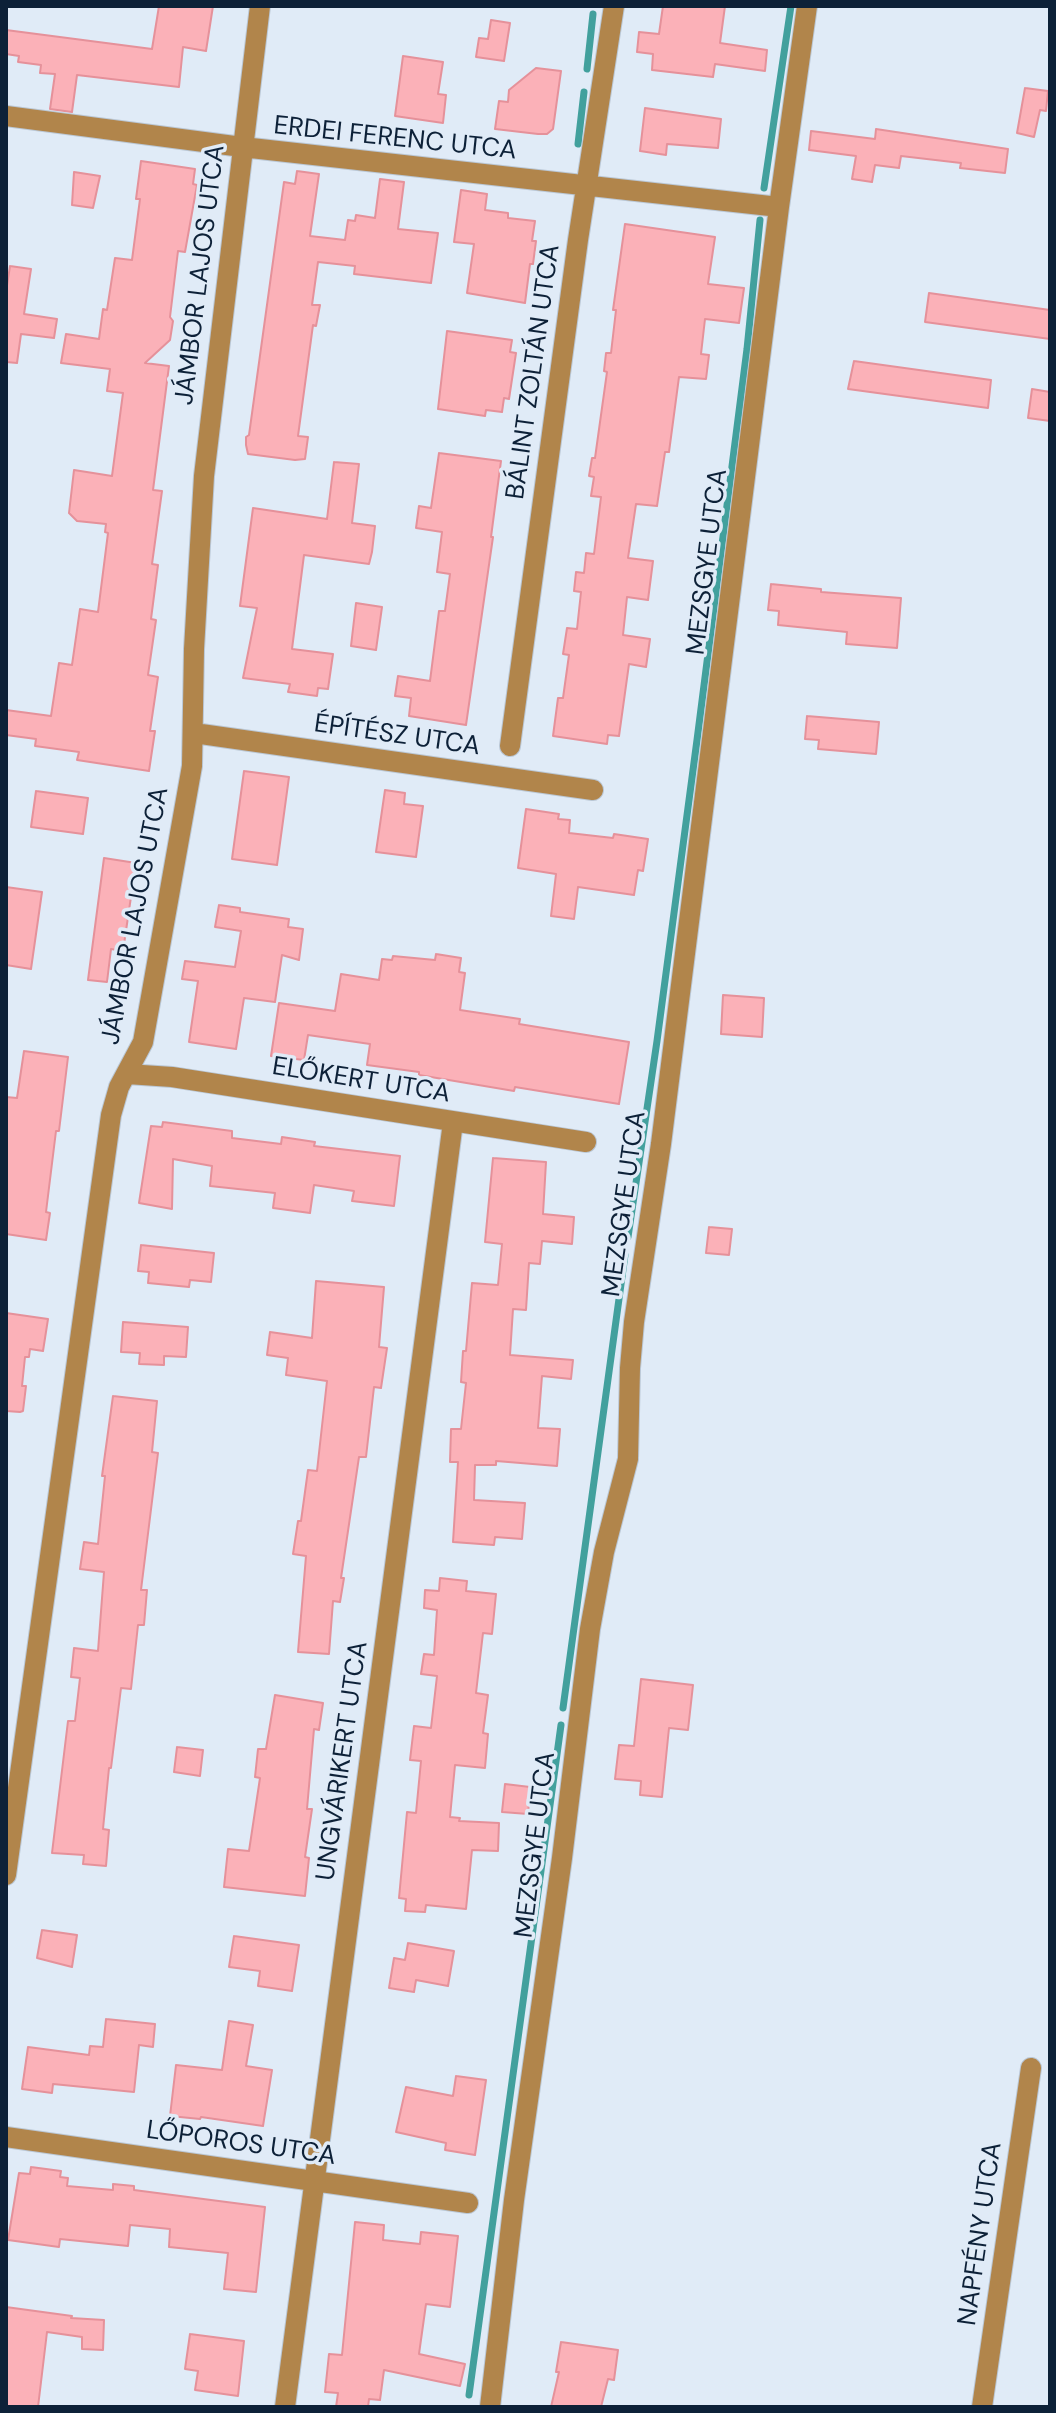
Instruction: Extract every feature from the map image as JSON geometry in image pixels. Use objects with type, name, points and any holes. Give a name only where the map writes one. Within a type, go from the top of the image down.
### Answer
[{"type":"street","name":"JÁMBOR LAJOS UTCA","points":[[6,1875],[111,1115],[119,1087],[143,1042],[192,766],[194,649],[204,476],[260,6]]},
{"type":"street","name":"BÁLINT ZOLTÁN UTCA","points":[[510,746],[578,240],[614,6]]},
{"type":"street","name":"MEZSGYE UTCA","points":[[490,2407],[514,2200],[562,1858],[590,1629],[604,1552],[628,1459],[634,1322],[661,1144],[807,6]]},
{"type":"street","name":"ERDEI FERENC UTCA","points":[[6,116],[242,147],[779,207]]},
{"type":"street","name":"ÉPÍTÉSZ UTCA","points":[[194,733],[593,790]]},
{"type":"street","name":"ELŐKERT UTCA","points":[[127,1074],[172,1077],[586,1142]]},
{"type":"street","name":"UNGVÁRIKERT UTCA","points":[[285,2407],[453,1122]]},
{"type":"street","name":"NAPFÉNY UTCA","points":[[982,2407],[1031,2068]]},
{"type":"street","name":"LŐPOROS UTCA","points":[[6,2137],[468,2203]]},
{"type":"building","points":[[159,6],[213,6],[206,51],[183,47],[179,87],[77,75],[72,112],[50,109],[55,74],[40,73],[41,65],[18,62],[19,56],[6,54],[6,30],[152,49]]},
{"type":"building","points":[[663,6],[725,6],[720,43],[767,50],[765,71],[715,64],[713,77],[652,70],[653,54],[637,52],[639,32],[659,34]]},
{"type":"building","points":[[491,20],[510,23],[504,61],[476,57],[479,38],[488,39]]},
{"type":"building","points":[[403,56],[443,62],[438,94],[446,95],[443,123],[395,116]]},
{"type":"building","points":[[536,68],[561,71],[553,129],[547,134],[538,134],[495,129],[499,101],[508,102],[509,90]]},
{"type":"building","points":[[1025,88],[1048,91],[1046,111],[1040,110],[1034,137],[1017,133]]},
{"type":"building","points":[[645,108],[721,119],[718,148],[667,144],[666,155],[640,151]]},
{"type":"building","points":[[876,129],[1008,149],[1005,173],[960,168],[961,163],[901,156],[899,168],[875,165],[872,182],[852,179],[856,156],[809,150],[811,131],[875,139]]},
{"type":"building","points":[[141,161],[195,169],[193,184],[197,185],[185,252],[178,251],[170,340],[145,363],[169,366],[153,490],[162,491],[152,564],[158,565],[151,619],[156,620],[148,675],[158,677],[150,731],[155,731],[149,771],[77,760],[79,752],[35,746],[36,739],[6,735],[6,710],[51,716],[59,663],[72,665],[80,609],[98,612],[108,533],[105,532],[106,524],[77,521],[69,513],[74,470],[112,476],[123,393],[107,391],[110,369],[61,363],[66,334],[99,339],[115,258],[132,260],[140,199],[136,199]]},
{"type":"building","points":[[297,171],[319,174],[310,236],[345,240],[348,220],[355,221],[356,215],[375,218],[380,179],[404,182],[398,229],[438,233],[431,283],[354,274],[355,266],[318,262],[312,305],[320,305],[316,326],[313,325],[298,436],[308,437],[305,459],[295,460],[248,454],[246,437],[249,435],[284,182],[295,184]]},
{"type":"building","points":[[74,172],[100,176],[93,208],[72,205]]},
{"type":"building","points":[[461,190],[487,194],[485,210],[508,213],[508,218],[535,221],[532,241],[536,241],[525,303],[467,293],[474,244],[454,242]]},
{"type":"building","points":[[625,224],[715,237],[708,284],[744,288],[739,323],[705,319],[701,354],[709,355],[706,379],[679,377],[669,452],[665,452],[657,506],[636,504],[628,558],[653,561],[648,600],[627,597],[623,635],[650,639],[646,667],[629,664],[619,736],[608,735],[607,744],[553,736],[558,698],[563,698],[569,655],[563,654],[567,628],[577,629],[581,592],[574,591],[576,572],[584,573],[586,553],[594,554],[601,497],[591,496],[594,477],[589,476],[592,458],[595,458],[607,372],[604,371],[606,353],[611,353],[616,310],[613,310]]},
{"type":"building","points":[[10,266],[31,269],[24,314],[57,319],[54,338],[21,334],[17,363],[6,362],[6,292]]},
{"type":"building","points":[[929,293],[1050,310],[1050,339],[925,322]]},
{"type":"building","points":[[447,331],[512,340],[510,352],[516,353],[509,399],[504,398],[502,412],[486,410],[485,416],[438,409]]},
{"type":"building","points":[[854,361],[991,380],[988,408],[848,389]]},
{"type":"building","points":[[1032,389],[1050,392],[1050,421],[1028,418]]},
{"type":"building","points":[[439,453],[501,461],[466,725],[409,716],[411,698],[395,696],[398,676],[430,681],[439,611],[445,611],[450,574],[437,572],[442,532],[416,528],[419,506],[431,508]]},
{"type":"building","points":[[334,462],[359,464],[352,523],[375,526],[369,564],[304,555],[292,649],[333,654],[328,689],[318,688],[317,696],[288,692],[290,684],[243,678],[257,608],[240,606],[253,508],[327,519]]},
{"type":"building","points":[[771,584],[821,589],[821,592],[901,598],[897,648],[846,644],[847,632],[778,625],[779,611],[768,610]]},
{"type":"building","points":[[356,603],[382,607],[376,650],[351,646]]},
{"type":"building","points":[[807,716],[879,722],[876,754],[818,749],[819,740],[805,739]]},
{"type":"building","points":[[244,771],[289,777],[277,865],[232,859]]},
{"type":"building","points":[[385,790],[405,793],[404,804],[423,806],[416,857],[376,852]]},
{"type":"building","points":[[36,791],[88,798],[83,834],[31,827]]},
{"type":"building","points":[[526,809],[559,814],[558,819],[570,820],[569,833],[613,838],[614,834],[648,839],[643,871],[638,870],[634,895],[578,887],[574,919],[551,916],[556,874],[518,868]]},
{"type":"building","points":[[104,858],[136,863],[123,951],[111,949],[107,982],[88,980]]},
{"type":"building","points":[[6,887],[42,892],[31,969],[6,965]]},
{"type":"building","points":[[219,905],[240,908],[240,912],[289,919],[288,927],[303,929],[299,960],[282,955],[275,1002],[244,998],[236,1049],[189,1042],[198,981],[182,979],[185,961],[235,967],[241,931],[215,927]]},
{"type":"building","points":[[436,954],[461,958],[459,972],[465,973],[460,1010],[520,1019],[519,1024],[629,1042],[619,1104],[515,1087],[514,1091],[367,1065],[370,1044],[308,1035],[304,1060],[271,1056],[279,1003],[335,1011],[341,974],[379,980],[382,959],[392,960],[393,956],[435,960]]},
{"type":"building","points":[[723,995],[764,998],[762,1037],[721,1034]]},
{"type":"building","points":[[24,1051],[68,1057],[46,1212],[50,1213],[46,1240],[6,1234],[6,1097],[17,1098]]},
{"type":"building","points":[[163,1122],[232,1131],[232,1138],[281,1144],[282,1137],[315,1142],[314,1146],[400,1156],[394,1206],[352,1201],[354,1191],[314,1185],[310,1213],[273,1208],[275,1193],[210,1186],[212,1166],[173,1159],[172,1209],[139,1203],[151,1126],[162,1127]]},
{"type":"building","points":[[493,1158],[546,1162],[543,1214],[574,1217],[572,1244],[542,1241],[540,1264],[529,1263],[526,1310],[513,1309],[510,1355],[573,1360],[571,1379],[542,1376],[538,1428],[560,1429],[557,1466],[496,1461],[496,1465],[475,1465],[474,1500],[525,1503],[522,1539],[495,1537],[494,1545],[453,1542],[458,1462],[450,1462],[451,1429],[461,1429],[466,1383],[461,1382],[463,1351],[466,1351],[472,1283],[498,1285],[502,1244],[485,1242]]},
{"type":"building","points":[[709,1227],[732,1229],[729,1255],[706,1253]]},
{"type":"building","points":[[141,1245],[214,1253],[211,1282],[190,1280],[189,1287],[148,1283],[149,1272],[138,1271]]},
{"type":"building","points":[[316,1281],[384,1287],[379,1347],[387,1348],[381,1388],[374,1387],[366,1457],[359,1457],[340,1602],[333,1601],[329,1654],[298,1652],[306,1556],[293,1554],[308,1470],[317,1471],[327,1381],[286,1375],[288,1358],[267,1355],[270,1332],[312,1338]]},
{"type":"building","points":[[6,1313],[48,1319],[43,1351],[30,1349],[29,1357],[25,1357],[22,1386],[26,1386],[23,1411],[20,1412],[6,1411]]},
{"type":"building","points":[[123,1322],[188,1327],[186,1357],[164,1356],[164,1365],[139,1364],[140,1353],[121,1352]]},
{"type":"building","points":[[113,1396],[157,1401],[152,1452],[158,1453],[141,1590],[147,1590],[144,1625],[138,1625],[131,1689],[121,1688],[109,1768],[103,1829],[109,1830],[106,1866],[83,1864],[84,1855],[52,1853],[68,1721],[75,1721],[80,1678],[71,1677],[74,1648],[98,1651],[104,1572],[80,1569],[84,1542],[98,1544],[105,1476],[102,1476]]},
{"type":"building","points":[[440,1578],[467,1581],[466,1591],[496,1594],[492,1634],[483,1633],[476,1693],[488,1695],[483,1733],[488,1734],[485,1768],[455,1765],[450,1817],[460,1818],[459,1821],[499,1823],[498,1851],[472,1850],[466,1909],[426,1905],[425,1912],[405,1911],[406,1899],[399,1898],[407,1812],[416,1813],[421,1761],[410,1760],[414,1726],[431,1728],[437,1676],[421,1674],[424,1654],[434,1655],[437,1610],[424,1608],[425,1590],[439,1591]]},
{"type":"building","points":[[641,1679],[693,1685],[688,1730],[669,1728],[662,1797],[640,1795],[641,1781],[615,1779],[619,1745],[634,1746]]},
{"type":"building","points":[[275,1695],[323,1703],[319,1730],[314,1729],[307,1809],[312,1809],[305,1857],[309,1858],[305,1896],[224,1887],[228,1849],[249,1851],[260,1778],[255,1777],[258,1749],[266,1749]]},
{"type":"building","points":[[177,1747],[203,1750],[200,1776],[174,1772]]},
{"type":"building","points":[[505,1784],[530,1787],[528,1814],[502,1812]]},
{"type":"building","points":[[42,1930],[77,1935],[72,1967],[37,1958]]},
{"type":"building","points":[[234,1936],[299,1945],[292,1991],[258,1986],[260,1971],[229,1967]]},
{"type":"building","points":[[408,1943],[454,1951],[448,1986],[416,1980],[414,1992],[389,1988],[394,1958],[405,1960]]},
{"type":"building","points":[[106,2019],[155,2024],[153,2047],[139,2045],[134,2092],[53,2084],[52,2093],[22,2089],[28,2047],[89,2055],[90,2046],[103,2047]]},
{"type":"building","points":[[229,2021],[253,2025],[246,2066],[272,2070],[263,2126],[170,2116],[176,2065],[222,2070]]},
{"type":"building","points":[[456,2076],[486,2080],[475,2155],[445,2150],[446,2143],[396,2132],[406,2087],[453,2096]]},
{"type":"building","points":[[31,2167],[61,2171],[60,2177],[68,2178],[67,2186],[113,2190],[113,2184],[134,2186],[134,2190],[265,2207],[256,2292],[224,2289],[228,2253],[169,2247],[170,2229],[130,2225],[128,2246],[60,2239],[59,2247],[8,2240],[19,2173],[30,2174]]},
{"type":"building","points":[[355,2222],[384,2225],[383,2240],[420,2244],[421,2232],[458,2236],[450,2307],[426,2304],[419,2354],[465,2364],[460,2386],[384,2370],[380,2400],[369,2399],[368,2407],[336,2407],[338,2393],[325,2392],[329,2354],[342,2355]]},
{"type":"building","points":[[6,2307],[104,2320],[103,2350],[82,2349],[82,2337],[47,2332],[38,2407],[6,2407]]},
{"type":"building","points":[[190,2334],[244,2341],[238,2396],[195,2390],[198,2371],[185,2369]]},
{"type":"building","points":[[561,2342],[618,2350],[614,2380],[608,2379],[601,2407],[551,2407],[559,2372],[556,2372]]},
{"type":"waterway","points":[[764,188],[791,6]]},
{"type":"waterway","points":[[587,69],[593,14]]},
{"type":"waterway","points":[[578,144],[584,92]]},
{"type":"waterway","points":[[628,1237],[697,740],[747,349],[760,220]]},
{"type":"waterway","points":[[563,1708],[625,1255]]},
{"type":"waterway","points":[[469,2395],[561,1725]]}]
